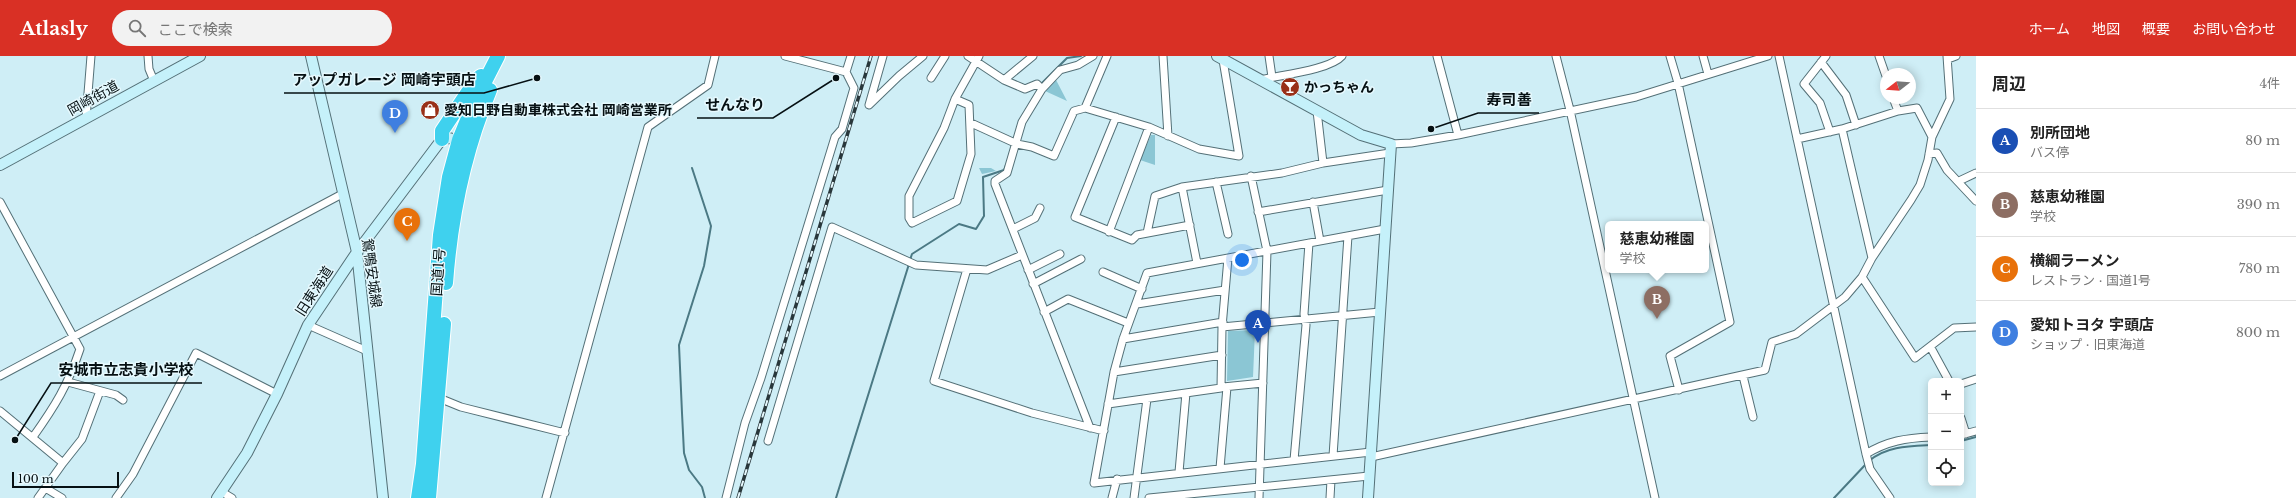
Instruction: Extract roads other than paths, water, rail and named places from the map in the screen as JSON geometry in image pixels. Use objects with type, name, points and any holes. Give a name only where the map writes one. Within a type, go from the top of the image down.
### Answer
[{"type":"highway","name":"国道1号","points":[[429,498],[439,398],[451,234],[464,142],[490,69],[498,56]]},
{"type":"highway","name":"国道1号","points":[[418,498],[423,464],[440,235],[449,177],[464,142],[507,56]]},
{"type":"highway","points":[[442,138],[442,131],[476,80],[490,69]]},
{"type":"street","points":[[86,118],[91,56]]},
{"type":"street","points":[[148,56],[149,69],[154,81]]},
{"type":"street","name":"岡崎街道","points":[[0,165],[200,56]]},
{"type":"street","name":"鴛鴨安城線","points":[[311,56],[357,252],[383,498]]},
{"type":"street","points":[[546,498],[648,127],[708,85],[715,56]]},
{"type":"street","points":[[785,56],[846,72]]},
{"type":"street","points":[[726,498],[745,423],[761,378],[835,137],[842,129],[854,88],[846,72],[851,56]]},
{"type":"street","points":[[883,56],[869,105],[899,76],[923,56]]},
{"type":"street","points":[[931,78],[945,56]]},
{"type":"street","points":[[968,56],[977,58],[1004,80],[1025,89],[1040,86]]},
{"type":"street","points":[[1004,80],[1033,56]]},
{"type":"street","points":[[1090,428],[1033,284],[995,181],[1007,173],[1017,144],[1022,122],[1040,86],[1060,70],[1093,56]]},
{"type":"street","points":[[1084,108],[1107,56]]},
{"type":"street","points":[[1163,56],[1168,136]]},
{"type":"street","points":[[1269,56],[1272,77]]},
{"type":"street","points":[[1260,80],[1318,69],[1332,58],[1342,56]]},
{"type":"street","points":[[1437,56],[1458,134]]},
{"type":"street","points":[[1556,56],[1570,110],[1605,271]]},
{"type":"street","points":[[1670,56],[1678,83],[1708,221]]},
{"type":"street","points":[[1703,56],[1708,74]]},
{"type":"street","points":[[1147,233],[1155,196],[1182,187],[1251,176],[1282,173],[1411,143],[1636,97],[1768,56]]},
{"type":"street","points":[[1779,56],[1832,307],[1866,454],[1870,469],[1890,498]]},
{"type":"street","points":[[1879,56],[1883,68]]},
{"type":"street","points":[[1385,229],[1147,273],[1137,304],[1128,323],[1114,372],[1094,483],[1138,476],[1262,463],[1371,454],[1633,400],[1765,370],[1772,342],[1796,334],[1845,297],[1862,277],[1872,258],[1920,185],[1929,154],[1932,137],[1950,99],[1947,84],[1947,57],[1956,56]]},
{"type":"street","points":[[955,99],[969,105],[971,123],[971,154],[958,201],[912,223],[909,218],[909,196],[944,128],[955,99],[977,58]]},
{"type":"street","points":[[971,123],[1017,144],[1032,147],[1054,156],[1074,111],[1084,108],[1149,127],[1182,143],[1204,150],[1240,156],[1220,58]]},
{"type":"street","points":[[1220,58],[1361,135],[1390,148]]},
{"type":"street","points":[[1830,132],[1820,103],[1804,84],[1823,59],[1846,95],[1856,125]]},
{"type":"street","points":[[1895,104],[1898,111]]},
{"type":"street","points":[[1797,139],[1842,129],[1898,111],[1917,108],[1932,137]]},
{"type":"street","points":[[1316,111],[1323,163]]},
{"type":"street","points":[[1116,117],[1075,217],[1132,240],[1138,235],[1190,225]]},
{"type":"street","points":[[1109,232],[1149,127]]},
{"type":"street","points":[[1842,129],[1872,258]]},
{"type":"street","points":[[442,138],[464,142]]},
{"type":"street","name":"旧東海道","points":[[219,495],[247,453],[277,394],[308,325],[357,252],[442,138]]},
{"type":"street","points":[[1368,498],[1390,148]]},
{"type":"street","points":[[1929,154],[1937,153],[1947,170],[1959,181],[1976,201]]},
{"type":"street","points":[[1959,181],[1976,173]]},
{"type":"street","points":[[1251,176],[1266,251],[1260,498]]},
{"type":"street","points":[[1216,182],[1228,234]]},
{"type":"street","points":[[1182,187],[1197,263]]},
{"type":"street","points":[[1258,212],[1388,190]]},
{"type":"street","points":[[0,376],[344,193]]},
{"type":"street","points":[[0,202],[80,349],[68,382],[58,402],[33,437]]},
{"type":"street","points":[[1313,202],[1320,241]]},
{"type":"street","points":[[1013,229],[1035,218],[1040,208]]},
{"type":"street","points":[[1679,390],[1670,356],[1730,322],[1709,225]]},
{"type":"street","points":[[768,441],[832,227],[916,265],[987,270],[1022,254]]},
{"type":"street","points":[[1333,456],[1341,316],[1348,236]]},
{"type":"street","points":[[1294,460],[1305,319],[1309,243]]},
{"type":"street","points":[[1028,270],[1060,254]]},
{"type":"street","points":[[1220,468],[1224,387],[1222,324],[1228,258]]},
{"type":"street","points":[[1033,284],[1081,259]]},
{"type":"street","points":[[967,269],[934,381],[1032,413],[1104,431]]},
{"type":"street","points":[[1103,272],[1142,289]]},
{"type":"street","points":[[1605,273],[1655,498]]},
{"type":"street","points":[[1862,277],[1915,358],[1931,348],[1954,328],[1976,326]]},
{"type":"street","points":[[1137,304],[1225,290]]},
{"type":"street","points":[[1044,312],[1068,299],[1128,323]]},
{"type":"street","points":[[1123,339],[1222,324],[1265,323],[1380,312]]},
{"type":"street","points":[[308,325],[367,351]]},
{"type":"street","points":[[1931,348],[1947,378]]},
{"type":"street","points":[[116,498],[133,474],[196,353],[277,394]]},
{"type":"street","points":[[1114,372],[1222,355]]},
{"type":"street","points":[[1743,376],[1753,417]]},
{"type":"street","points":[[1964,383],[1976,379]]},
{"type":"street","points":[[68,382],[116,394],[123,400]]},
{"type":"street","points":[[1108,404],[1224,387],[1263,383]]},
{"type":"street","points":[[38,498],[46,489],[63,462],[82,440],[100,391]]},
{"type":"street","points":[[1179,472],[1186,393]]},
{"type":"street","points":[[439,398],[461,407],[565,433]]},
{"type":"street","points":[[1134,498],[1147,399]]},
{"type":"street","points":[[0,411],[63,462]]},
{"type":"street","points":[[1964,435],[1976,431]]},
{"type":"street","points":[[1866,454],[1880,445],[1899,439],[1928,437]]},
{"type":"street","points":[[1149,498],[1220,495],[1260,486],[1369,476]]},
{"type":"street","points":[[1112,498],[1117,480]]},
{"type":"street","points":[[1330,498],[1331,480]]},
{"type":"street","points":[[46,489],[62,498]]},
{"type":"street","points":[[219,495],[232,498]]},
{"type":"waterway","points":[[1040,85],[1067,58],[1081,56]]},
{"type":"waterway","points":[[910,260],[912,254],[959,224],[976,229],[984,216],[983,177],[1004,170],[1006,165]]},
{"type":"waterway","points":[[692,168],[711,226],[704,266],[679,345],[684,453],[689,470],[702,487],[705,498]]},
{"type":"waterway","points":[[836,498],[909,264]]},
{"type":"waterway","points":[[1964,440],[1976,437]]},
{"type":"waterway","points":[[1869,461],[1883,452],[1898,448],[1928,445]]},
{"type":"waterway","points":[[1834,498],[1866,464]]},
{"type":"railway","points":[[738,498],[871,56]]},
{"type":"place","name":"アップガレージ 岡崎宇頭店","points":[[537,78]]},
{"type":"place","name":"せんなり","points":[[836,78]]},
{"type":"place","name":"かっちゃん","points":[[1290,87]]},
{"type":"place","name":"愛知日野自動車株式会社 岡崎営業所","points":[[430,110]]},
{"type":"place","name":"寿司善","points":[[1431,129]]},
{"type":"place","name":"愛知トヨタ 宇頭店","points":[[395,133]]},
{"type":"place","name":"横綱ラーメン","points":[[407,241]]},
{"type":"place","name":"慈恵幼稚園","points":[[1657,319]]},
{"type":"place","name":"別所団地","points":[[1258,343]]},
{"type":"place","name":"安城市立志貴小学校","points":[[15,440]]}]
